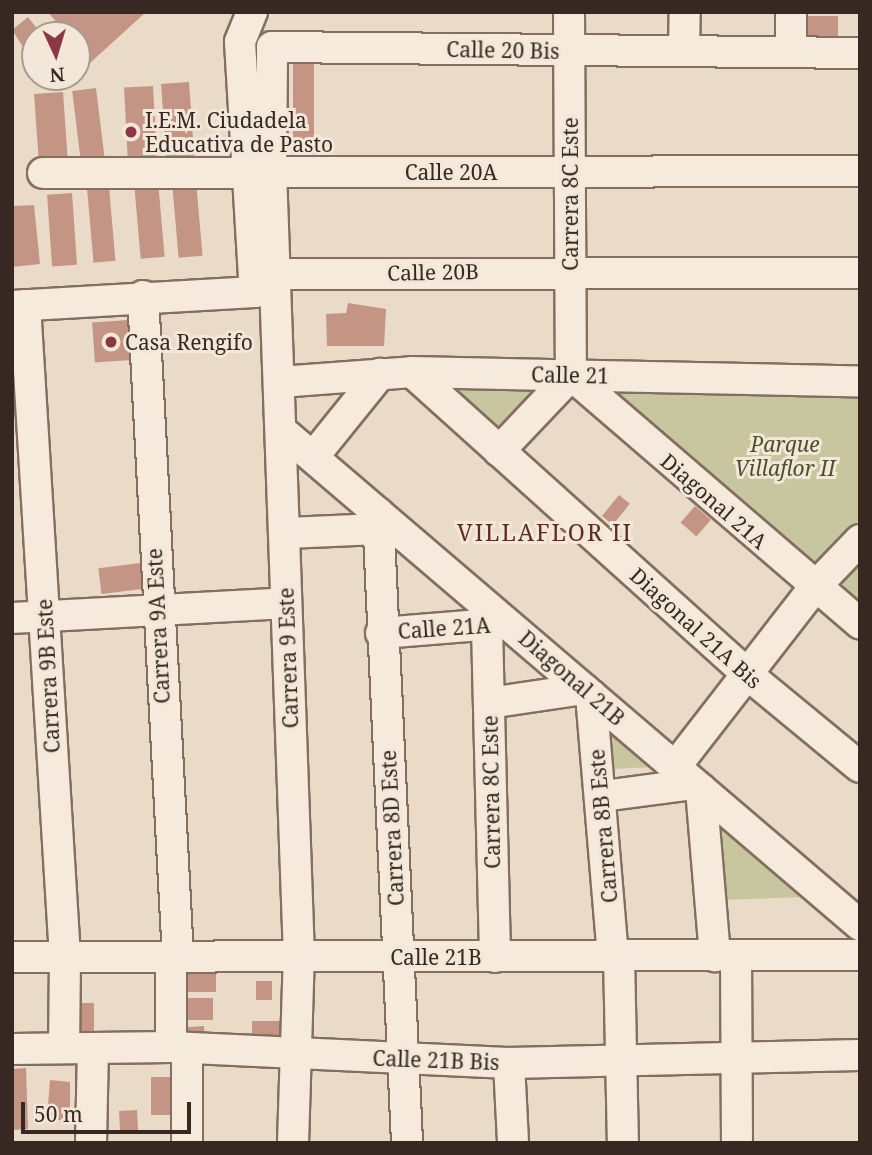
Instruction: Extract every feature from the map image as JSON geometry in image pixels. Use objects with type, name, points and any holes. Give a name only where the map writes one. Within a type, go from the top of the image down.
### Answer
[{"type":"street","points":[[252,12],[240,42],[261,172]]},
{"type":"street","name":"Carrera 8C Este","points":[[569,12],[570,375]]},
{"type":"street","points":[[684,51],[685,12]]},
{"type":"street","points":[[791,12],[791,52]]},
{"type":"street","name":"Calle 20 Bis","points":[[261,172],[272,47],[860,53]]},
{"type":"street","name":"Calle 20A","points":[[43,173],[860,171]]},
{"type":"street","name":"Carrera 9 Este","points":[[261,172],[266,283],[280,382],[283,432],[286,604],[299,957],[292,1052],[293,1143]]},
{"type":"street","name":"Calle 20B","points":[[19,305],[266,283],[570,270],[860,273]]},
{"type":"street","name":"Carrera 9A Este","points":[[143,296],[156,611],[179,1048],[187,1143]]},
{"type":"street","name":"Carrera 9B Este","points":[[19,305],[45,617],[65,957],[91,1143]]},
{"type":"street","name":"Calle 21","points":[[280,382],[412,372],[860,381]]},
{"type":"street","name":"Diagonal 21A Bis","points":[[412,372],[747,674],[860,766]]},
{"type":"street","points":[[313,457],[380,373]]},
{"type":"street","points":[[499,452],[570,375]]},
{"type":"street","name":"Diagonal 21A","points":[[570,375],[813,589],[853,612]]},
{"type":"street","name":"Diagonal 21B","points":[[283,432],[313,457],[377,521],[497,625],[587,692],[860,925]]},
{"type":"street","points":[[285,533],[377,521]]},
{"type":"street","name":"Carrera 8D Este","points":[[377,521],[407,1143]]},
{"type":"street","points":[[737,1143],[736,1054],[726,956],[690,780],[747,674],[813,589],[860,540]]},
{"type":"street","points":[[12,618],[286,604]]},
{"type":"street","name":"Carrera 8C Este","points":[[495,957],[489,704],[497,625]]},
{"type":"street","name":"Calle 21A","points":[[381,633],[497,625]]},
{"type":"street","points":[[489,704],[587,692]]},
{"type":"street","name":"Carrera 8B Este","points":[[587,692],[603,796],[616,956],[623,1058],[623,1143]]},
{"type":"street","points":[[603,796],[690,780]]},
{"type":"street","name":"Calle 21B","points":[[12,957],[860,955]]},
{"type":"street","name":"Calle 21B Bis","points":[[12,1049],[179,1048],[292,1052],[404,1061],[509,1063],[736,1054],[860,1055]]},
{"type":"street","points":[[509,1063],[513,1143]]},
{"type":"green space","points":[[420,375],[554,379],[499,441]]},
{"type":"green space","name":"Parque Villaflor II","points":[[586,378],[860,384],[860,519],[814,575]]},
{"type":"green space","points":[[860,562],[860,601],[846,600],[835,588]]},
{"type":"green space","points":[[605,725],[656,767],[608,769]]},
{"type":"green space","points":[[714,816],[807,897],[721,900]]},
{"type":"building","points":[[48,12],[146,12],[91,62],[91,21],[55,21]]},
{"type":"building","points":[[801,16],[838,16],[838,44],[801,44]]},
{"type":"building","points":[[21,23],[21,44],[12,30]]},
{"type":"building","points":[[293,62],[314,62],[314,154],[293,154]]},
{"type":"building","points":[[189,82],[195,161],[167,163],[161,84]]},
{"type":"building","points":[[153,86],[157,160],[128,161],[124,88]]},
{"type":"building","points":[[96,88],[106,165],[82,168],[72,91],[91,91]]},
{"type":"building","points":[[63,92],[68,168],[39,170],[34,94]]},
{"type":"building","points":[[158,181],[165,257],[141,259],[134,183]]},
{"type":"building","points":[[196,181],[203,256],[179,258],[172,183]]},
{"type":"building","points":[[109,187],[115,261],[94,263],[87,189]]},
{"type":"building","points":[[72,193],[77,265],[52,267],[47,195]]},
{"type":"building","points":[[34,205],[40,264],[12,267],[12,206]]},
{"type":"building","points":[[348,303],[386,309],[384,346],[327,346],[326,314],[346,313]]},
{"type":"building","name":"Casa Rengifo","points":[[128,320],[131,360],[95,362],[92,323]]},
{"type":"building","points":[[619,495],[630,504],[613,525],[602,516]]},
{"type":"building","points":[[695,506],[711,520],[696,536],[681,523]]},
{"type":"building","points":[[141,563],[144,589],[101,594],[98,568]]},
{"type":"building","points":[[188,974],[216,974],[216,992],[188,992]]},
{"type":"building","points":[[256,981],[272,981],[272,1000],[256,1000]]},
{"type":"building","points":[[185,998],[213,998],[213,1020],[185,1020]]},
{"type":"building","points":[[72,1003],[94,1003],[94,1044],[72,1044]]},
{"type":"building","points":[[252,1021],[280,1021],[280,1045],[252,1045]]},
{"type":"building","points":[[204,1026],[205,1042],[183,1043],[182,1028]]},
{"type":"building","points":[[26,1068],[28,1129],[12,1130],[12,1069]]},
{"type":"building","points":[[151,1077],[182,1077],[182,1115],[151,1115]]},
{"type":"building","points":[[50,1080],[70,1082],[70,1121],[47,1119]]},
{"type":"building","points":[[137,1110],[138,1130],[120,1131],[119,1111]]},
{"type":"place","name":"I.E.M. Ciudadela Educativa de Pasto","points":[[131,132]]},
{"type":"place","name":"Casa Rengifo","points":[[111,342]]},
{"type":"district","name":"VILLAFLOR II","points":[[545,532]]}]
